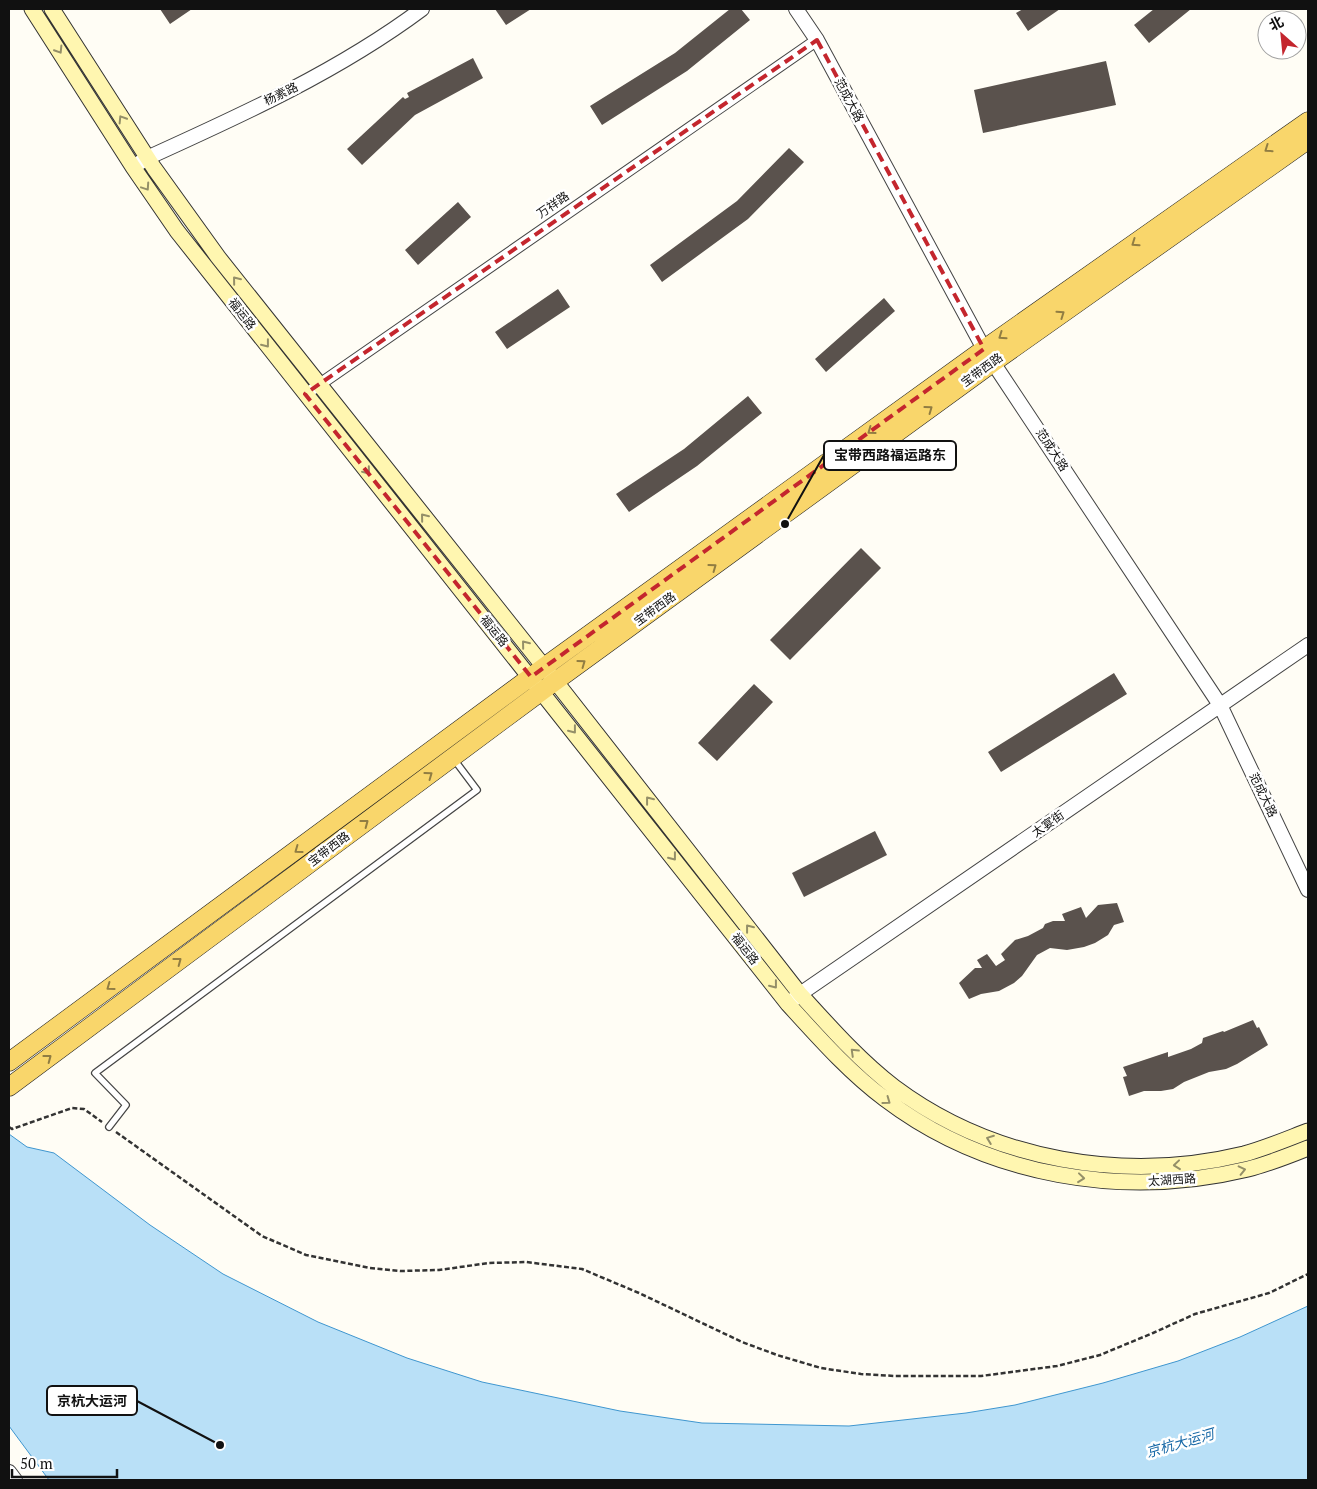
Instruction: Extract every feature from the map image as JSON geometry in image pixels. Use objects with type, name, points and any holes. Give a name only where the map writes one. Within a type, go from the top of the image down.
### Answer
[{"type":"main road","name":"福运路","points":[[32,9],[133,167],[183,238],[305,394],[538,672]]},
{"type":"main road","name":"福运路","points":[[52,9],[147,158],[190,221],[538,672],[788,1004],[866,1085],[905,1114],[967,1147],[1033,1170]]},
{"type":"main road","name":"宝带西路","points":[[9,1087],[549,687],[989,355],[1308,122]]},
{"type":"main road","name":"宝带西路","points":[[9,1062],[538,672],[989,355],[1308,140]]},
{"type":"main road","name":"福运路","points":[[549,687],[800,994],[857,1055],[877,1073],[914,1100],[973,1133],[1036,1154]]},
{"type":"main road","name":"太湖西路","points":[[1036,1154],[1063,1160],[1107,1165],[1171,1166],[1245,1154],[1308,1130]]},
{"type":"main road","name":"太湖西路","points":[[1033,1170],[1061,1176],[1106,1180],[1137,1182],[1172,1181],[1249,1169],[1308,1148]]},
{"type":"street","name":"杨素路","points":[[133,167],[147,158],[328,70],[392,31],[422,9]]},
{"type":"street","name":"范成大路","points":[[796,9],[817,40],[989,355],[1220,705],[1308,889]]},
{"type":"street","name":"万祥路","points":[[305,394],[817,40]]},
{"type":"street","name":"太宴街","points":[[788,1004],[1308,645]]},
{"type":"street","points":[[9,1472],[15,1480]]},
{"type":"lane","points":[[109,1127],[126,1105],[95,1073],[477,790],[453,758]]},
{"type":"path","points":[[9,1127],[12,1129],[72,1108],[84,1109],[262,1236],[306,1255],[370,1268],[400,1271],[439,1270],[489,1262],[526,1262],[582,1269],[639,1292],[742,1342],[821,1368],[861,1374],[980,1376],[1057,1366],[1100,1355],[1195,1314],[1269,1292],[1308,1274]]},
{"type":"highlighted area","points":[[817,40],[984,349],[531,677],[305,394]]},
{"type":"water","points":[[9,1134],[27,1147],[54,1153],[150,1225],[223,1274],[318,1322],[407,1358],[482,1382],[620,1411],[702,1423],[849,1426],[966,1413],[1015,1405],[1103,1383],[1178,1361],[1240,1337],[1308,1306],[1308,1480],[49,1480],[9,1426]]},
{"type":"building","points":[[160,9],[192,9],[170,24]]},
{"type":"building","points":[[495,9],[531,9],[506,25]]},
{"type":"building","points":[[730,9],[741,9],[750,20],[687,71],[602,125],[590,106],[675,53]]},
{"type":"building","points":[[1023,9],[1060,9],[1028,31],[1016,13]]},
{"type":"building","points":[[1154,9],[1191,9],[1149,43],[1134,25]]},
{"type":"building","points":[[473,58],[483,78],[415,115],[362,165],[347,149],[403,97],[405,99],[409,97],[407,93]]},
{"type":"building","points":[[1106,61],[1116,105],[983,133],[974,90]]},
{"type":"building","points":[[789,148],[804,162],[748,219],[662,282],[650,265],[737,201]]},
{"type":"building","points":[[458,202],[471,217],[418,265],[405,250]]},
{"type":"building","points":[[558,289],[570,307],[507,349],[495,332]]},
{"type":"building","points":[[884,298],[895,311],[826,372],[815,359]]},
{"type":"building","points":[[748,396],[762,413],[697,466],[629,512],[616,494],[684,449]]},
{"type":"building","points":[[861,548],[881,568],[790,660],[770,640]]},
{"type":"building","points":[[1114,673],[1127,694],[1001,772],[988,752]]},
{"type":"building","points":[[754,684],[773,702],[717,761],[698,743]]},
{"type":"building","points":[[875,831],[887,855],[804,897],[792,873]]},
{"type":"building","points":[[1117,903],[1124,922],[1114,925],[1108,935],[1095,943],[1067,950],[1050,948],[1037,955],[1022,976],[1014,983],[999,991],[981,994],[969,999],[959,983],[975,968],[982,968],[977,960],[987,954],[996,966],[1005,960],[1001,954],[1015,940],[1043,928],[1045,924],[1053,921],[1065,921],[1062,914],[1081,907],[1086,918],[1098,905]]},
{"type":"building","points":[[1253,1020],[1257,1028],[1259,1027],[1268,1045],[1237,1064],[1226,1069],[1209,1072],[1184,1082],[1173,1089],[1144,1091],[1129,1096],[1123,1077],[1127,1076],[1123,1067],[1168,1052],[1168,1057],[1191,1049],[1202,1043],[1203,1038]]},
{"type":"place","name":"宝带西路福运路东","points":[[785,524]]},
{"type":"place","name":"京杭大运河","points":[[220,1445]]}]
